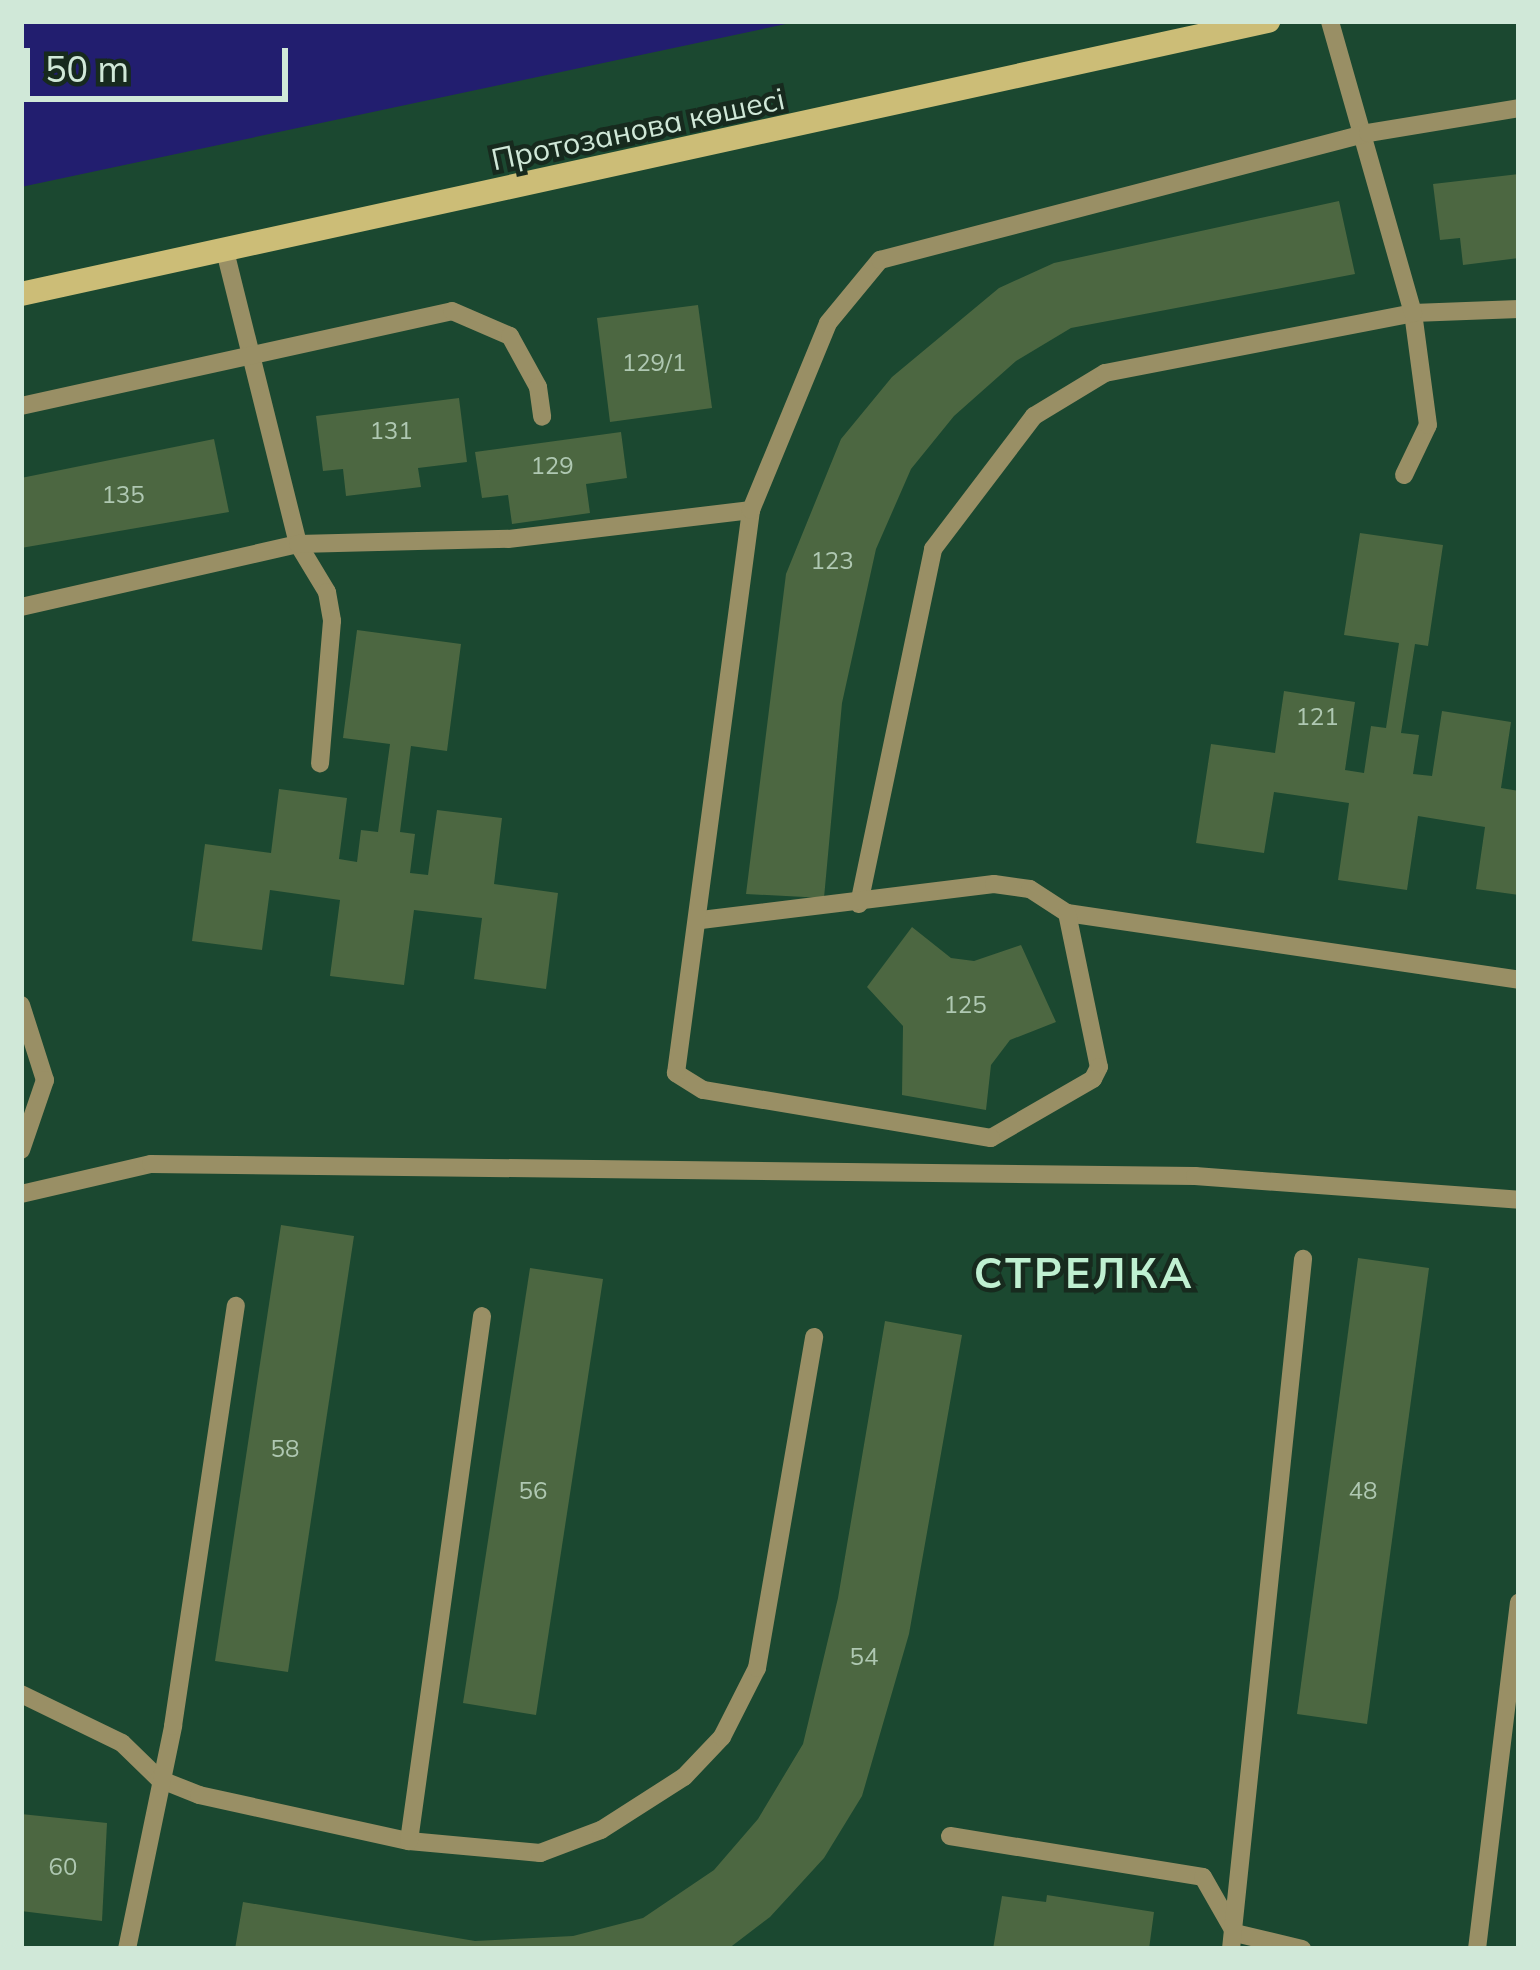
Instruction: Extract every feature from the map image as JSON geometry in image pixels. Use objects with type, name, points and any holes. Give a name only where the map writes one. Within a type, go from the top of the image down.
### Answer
[{"type":"street","name":"Протозанова көшесі","points":[[21,294],[1268,21]]},
{"type":"lane","points":[[1330,21],[1368,133],[1413,313],[1428,425],[1404,475]]},
{"type":"lane","points":[[1067,913],[1099,1066],[1093,1079],[991,1138],[685,1084],[676,1073],[701,920],[751,510],[828,323],[880,260],[1368,133],[1519,108]]},
{"type":"lane","points":[[225,251],[298,544],[327,592],[332,621],[320,763]]},
{"type":"lane","points":[[860,904],[933,549],[1034,416],[1105,373],[1413,313],[1519,309]]},
{"type":"lane","points":[[21,406],[452,311],[511,336],[538,387],[542,417]]},
{"type":"lane","points":[[21,608],[298,544],[508,539],[751,510]]},
{"type":"lane","points":[[701,920],[994,884],[1030,889],[1067,913],[1519,980]]},
{"type":"lane","points":[[21,1005],[45,1080],[21,1150]]},
{"type":"lane","points":[[21,1194],[151,1164],[1195,1176],[1519,1200]]},
{"type":"lane","points":[[1233,1941],[1303,1259]]},
{"type":"lane","points":[[127,1949],[236,1306]]},
{"type":"lane","points":[[409,1841],[482,1316]]},
{"type":"lane","points":[[21,1694],[122,1743],[159,1779],[199,1796],[409,1841],[540,1853],[601,1831],[684,1777],[722,1737],[757,1668],[814,1337]]},
{"type":"lane","points":[[1477,1949],[1519,1603]]},
{"type":"lane","points":[[950,1836],[1203,1877],[1233,1941]]},
{"type":"lane","points":[[1233,1941],[1302,1949]]},
{"type":"shaded area","points":[[21,21],[800,21],[21,187]]},
{"type":"building","points":[[1519,174],[1519,258],[1463,265],[1460,238],[1440,240],[1433,184]]},
{"type":"building","points":[[1339,201],[1355,274],[1071,328],[1016,361],[954,416],[911,469],[876,549],[842,703],[824,898],[746,894],[786,574],[841,439],[892,377],[999,288],[1054,263]]},
{"type":"building","points":[[698,305],[712,408],[610,422],[597,318]]},
{"type":"building","points":[[459,398],[467,462],[418,468],[421,487],[346,496],[343,469],[323,471],[316,416]]},
{"type":"building","points":[[621,432],[627,478],[586,484],[590,513],[512,524],[508,495],[482,498],[475,452]]},
{"type":"building","points":[[214,439],[229,512],[21,548],[21,478]]},
{"type":"building","points":[[1360,533],[1443,545],[1428,646],[1415,644],[1401,733],[1419,735],[1413,774],[1432,776],[1442,711],[1511,722],[1501,788],[1519,791],[1519,895],[1476,889],[1485,827],[1418,816],[1407,890],[1338,880],[1349,803],[1274,792],[1264,853],[1196,843],[1211,744],[1275,753],[1284,691],[1355,702],[1345,770],[1364,773],[1371,726],[1386,728],[1399,643],[1344,635]]},
{"type":"building","points":[[357,630],[461,644],[447,751],[411,746],[400,832],[415,834],[410,873],[428,875],[437,810],[502,818],[494,884],[558,893],[546,989],[474,979],[482,918],[414,910],[404,985],[330,976],[340,900],[270,890],[262,950],[192,941],[205,844],[271,853],[279,789],[347,798],[339,859],[357,862],[361,830],[378,832],[390,744],[343,738]]},
{"type":"building","points":[[912,927],[951,958],[974,961],[1021,945],[1056,1022],[1010,1040],[991,1065],[986,1110],[902,1095],[903,1026],[867,987]]},
{"type":"building","points":[[281,1225],[354,1236],[288,1672],[215,1661]]},
{"type":"building","points":[[1358,1258],[1429,1268],[1367,1724],[1297,1714]]},
{"type":"building","points":[[530,1268],[603,1279],[536,1715],[463,1703]]},
{"type":"building","points":[[885,1321],[962,1335],[909,1634],[862,1796],[824,1858],[770,1917],[728,1949],[235,1949],[243,1902],[475,1941],[573,1936],[643,1918],[714,1870],[758,1819],[803,1744],[838,1598]]},
{"type":"building","points":[[21,1814],[107,1823],[102,1921],[21,1911]]},
{"type":"building","points":[[1047,1895],[1154,1912],[1149,1949],[993,1949],[1002,1896],[1046,1902]]},
{"type":"district","name":"СТРЕЛКА","points":[[1084,1273]]}]
